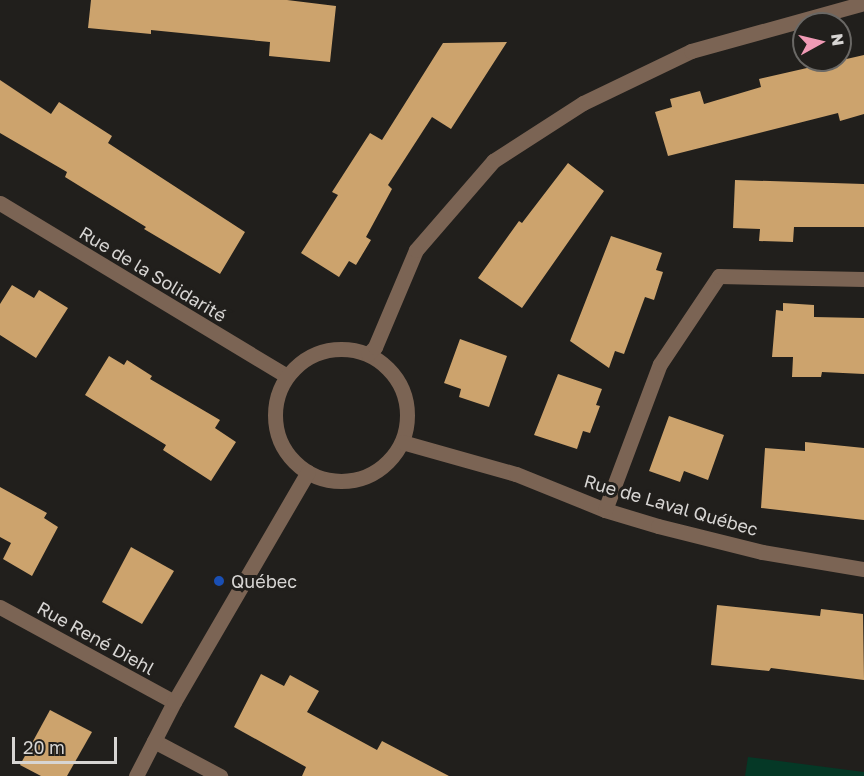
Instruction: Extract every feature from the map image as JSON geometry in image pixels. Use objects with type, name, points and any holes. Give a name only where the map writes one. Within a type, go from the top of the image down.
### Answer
[{"type":"street","points":[[368,354],[375,347],[416,250],[493,160],[583,103],[691,51],[864,3]]},
{"type":"street","name":"Rue de la Solidarité","points":[[0,203],[287,376]]},
{"type":"street","points":[[605,510],[660,364],[719,276],[864,279]]},
{"type":"street","points":[[346,348],[368,354],[386,365],[399,381],[406,401],[407,422],[402,442],[390,460],[372,474],[350,481],[328,480],[308,472],[291,458],[279,439],[275,418],[278,396],[287,376],[303,360],[324,350],[346,348]]},
{"type":"street","name":"Rue de Laval Québec","points":[[402,442],[516,474],[605,510],[762,552],[864,570]]},
{"type":"street","points":[[136,776],[174,702],[308,472]]},
{"type":"street","name":"Rue René Diehl","points":[[0,607],[174,702]]},
{"type":"street","points":[[154,741],[220,776]]},
{"type":"green space","points":[[748,757],[864,772],[864,776],[745,776]]},
{"type":"building","points":[[91,0],[287,0],[336,6],[330,62],[269,56],[270,42],[151,30],[151,34],[88,28]]},
{"type":"building","points":[[507,42],[451,129],[432,117],[388,185],[392,189],[366,237],[371,240],[356,265],[349,261],[339,277],[301,253],[338,195],[332,192],[370,133],[382,140],[443,43]]},
{"type":"building","points":[[864,55],[864,114],[840,121],[838,113],[668,156],[655,112],[672,107],[670,99],[700,91],[704,104],[761,87],[759,79],[792,71],[852,72],[852,58]]},
{"type":"building","points":[[0,80],[51,114],[59,102],[112,136],[108,143],[245,232],[220,274],[144,229],[146,227],[65,177],[67,172],[0,133]]},
{"type":"building","points":[[568,163],[604,191],[522,308],[478,278],[519,221],[522,223]]},
{"type":"building","points":[[735,180],[864,184],[864,227],[794,227],[793,242],[759,241],[760,229],[733,228]]},
{"type":"building","points":[[611,236],[662,253],[656,270],[663,272],[654,300],[645,297],[624,354],[615,351],[609,368],[570,341]]},
{"type":"building","points":[[12,285],[34,298],[39,290],[68,308],[36,358],[0,335],[0,304]]},
{"type":"building","points":[[783,303],[814,305],[814,317],[864,318],[864,374],[822,372],[821,377],[792,377],[793,357],[772,357],[776,310],[783,311]]},
{"type":"building","points":[[460,339],[507,356],[489,407],[459,397],[461,389],[444,383]]},
{"type":"building","points":[[109,356],[124,365],[127,360],[152,376],[150,379],[220,420],[215,428],[236,442],[211,481],[163,450],[166,445],[85,395]]},
{"type":"building","points":[[558,374],[602,389],[596,405],[600,406],[590,433],[583,431],[577,449],[534,435]]},
{"type":"building","points":[[669,416],[724,435],[708,480],[684,471],[680,482],[649,471]]},
{"type":"building","points":[[805,442],[864,448],[864,520],[761,508],[765,448],[805,451]]},
{"type":"building","points":[[0,487],[47,513],[44,518],[58,527],[32,576],[3,559],[11,543],[0,537]]},
{"type":"building","points":[[131,547],[174,571],[142,624],[102,602]]},
{"type":"building","points":[[717,605],[820,616],[821,609],[863,614],[864,680],[771,668],[769,671],[711,665]]},
{"type":"building","points":[[261,674],[284,686],[290,675],[319,691],[307,712],[377,750],[382,741],[449,776],[302,776],[306,767],[234,727]]},
{"type":"building","points":[[50,710],[92,732],[67,776],[41,776],[20,765]]},
{"type":"place","name":"Québec","points":[[219,581]]}]
